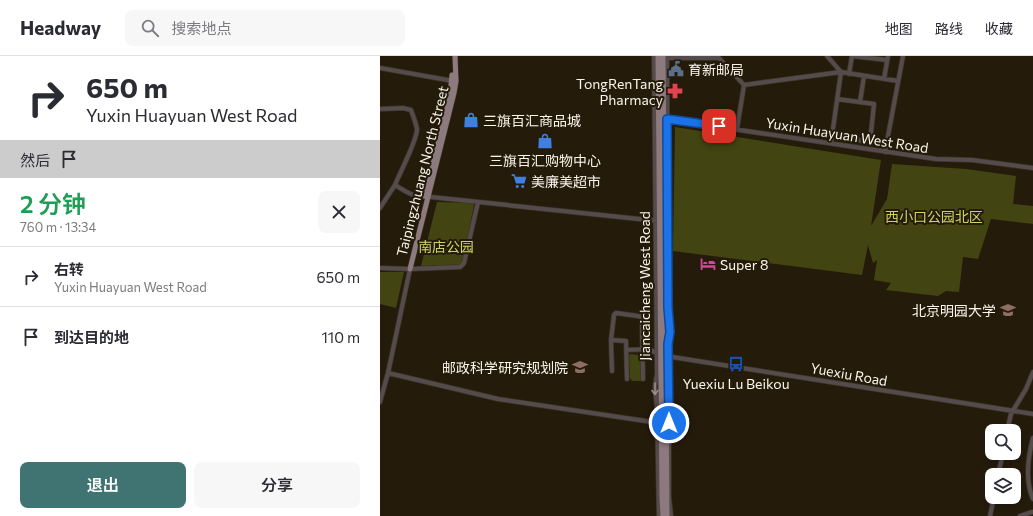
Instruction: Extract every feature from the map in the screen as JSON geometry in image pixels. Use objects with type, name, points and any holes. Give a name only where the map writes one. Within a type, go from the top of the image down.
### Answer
[{"type":"main road","name":"Taipingzhuang North Street","points":[[452,56],[454,81]]},
{"type":"main road","name":"Taipingzhuang North Street","points":[[408,269],[454,81],[455,56]]},
{"type":"main road","name":"Jiancaicheng West Road","points":[[664,57],[660,222],[666,516]]},
{"type":"main road","name":"Jiancaicheng West Road","points":[[660,222],[664,270],[663,355],[659,423],[663,516]]},
{"type":"street","name":"Jiancaicheng West Road","points":[[654,56],[660,222]]},
{"type":"street","points":[[827,56],[841,72],[831,143]]},
{"type":"street","points":[[849,74],[852,56],[888,58],[884,78]]},
{"type":"street","points":[[885,152],[903,56]]},
{"type":"street","points":[[664,57],[720,57],[744,85],[737,129]]},
{"type":"street","points":[[380,68],[454,81]]},
{"type":"street","points":[[744,85],[841,72],[898,80]]},
{"type":"street","points":[[860,102],[864,76]]},
{"type":"street","points":[[832,136],[870,142],[874,104],[837,99]]},
{"type":"street","points":[[380,109],[403,108],[411,110],[417,128],[415,138],[395,185],[380,208]]},
{"type":"street","name":"Jiancaicheng West Road","points":[[663,119],[670,332],[668,344],[663,355],[671,516]]},
{"type":"street","name":"Yuxin Huayuan West Road","points":[[663,119],[942,160],[972,160],[1033,168]]},
{"type":"street","points":[[395,185],[412,195],[426,197],[660,222]]},
{"type":"street","points":[[380,268],[408,269],[460,267],[464,263],[478,202]]},
{"type":"street","points":[[664,270],[668,252]]},
{"type":"street","points":[[380,402],[388,373],[408,269]]},
{"type":"street","points":[[612,372],[611,340],[614,315],[616,313],[641,317],[643,379]]},
{"type":"street","points":[[611,340],[626,341],[627,378]]},
{"type":"street","name":"Yuexiu Road","points":[[627,350],[649,349],[663,355],[853,385],[862,388],[1033,414]]},
{"type":"street","points":[[1009,424],[1013,412],[1030,382],[1033,372]]},
{"type":"street","points":[[388,373],[498,399],[659,423]]},
{"type":"street","name":"Jiancaicheng West Road","points":[[659,423],[659,516]]},
{"type":"street","points":[[1033,438],[1028,466],[1030,492],[1033,499]]},
{"type":"street","points":[[990,516],[993,504]]},
{"type":"street","points":[[1020,516],[1033,512]]},
{"type":"green space","name":"西小口公园北区","points":[[675,127],[881,160],[871,226],[887,199],[892,164],[966,169],[1016,176],[1013,204],[1033,206],[1033,224],[991,219],[978,259],[963,257],[959,292],[946,291],[938,296],[886,290],[891,283],[874,280],[877,260],[873,263],[868,245],[862,275],[673,251]]},
{"type":"green space","name":"南店公园","points":[[437,202],[472,203],[474,205],[463,262],[460,265],[421,266]]},
{"type":"green space","points":[[380,272],[404,272],[396,308],[380,304]]},
{"type":"green space","points":[[630,354],[639,355],[641,357],[641,381],[632,381],[630,378]]},
{"type":"place","name":"育新邮局","points":[[676,69]]},
{"type":"place","name":"TongRenTang Pharmacy","points":[[675,91]]},
{"type":"place","name":"三旗百汇商品城","points":[[471,120]]},
{"type":"place","name":"三旗百汇购物中心","points":[[545,141]]},
{"type":"place","name":"美廉美超市","points":[[519,181]]},
{"type":"place","name":"Super 8","points":[[708,264]]},
{"type":"place","name":"北京明园大学","points":[[1008,310]]},
{"type":"place","name":"Yuexiu Lu Beikou","points":[[736,364]]},
{"type":"place","name":"邮政科学研究规划院","points":[[580,367]]},
{"type":"route","points":[[669,423],[668,344],[670,318],[668,307],[667,119],[719,126]]}]
